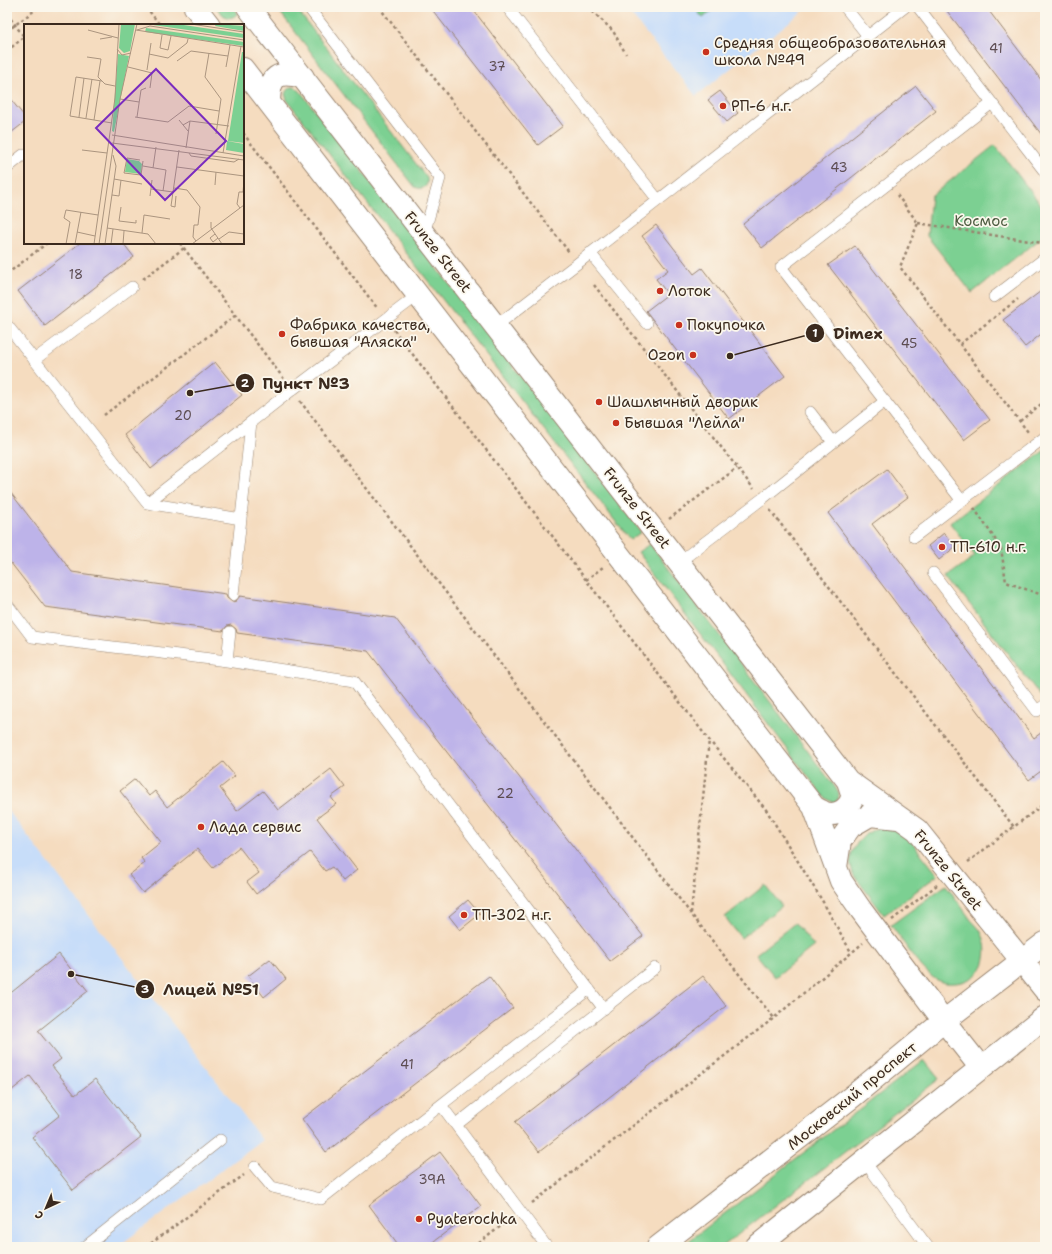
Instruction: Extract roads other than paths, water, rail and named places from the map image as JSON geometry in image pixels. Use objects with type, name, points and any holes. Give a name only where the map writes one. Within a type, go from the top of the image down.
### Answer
[{"type":"main road","points":[[195,7],[208,24]]},
{"type":"main road","points":[[241,24],[245,16],[244,7]]},
{"type":"main road","name":"Frunze Street","points":[[248,7],[848,781],[917,830],[1045,990]]},
{"type":"main road","points":[[244,70],[814,807],[841,881],[944,1021],[981,1068]]},
{"type":"main road","points":[[269,102],[269,89],[272,82],[276,78],[282,74],[303,77]]},
{"type":"main road","points":[[814,807],[826,813],[836,813],[845,810],[850,804],[852,795],[848,781]]},
{"type":"main road","points":[[836,866],[840,841],[851,826],[870,815],[900,818]]},
{"type":"main road","name":"Московский проспект","points":[[658,1247],[853,1096],[944,1021],[1045,944]]},
{"type":"main road","points":[[756,1247],[1045,1018]]},
{"type":"lane","points":[[308,7],[440,178],[424,234]]},
{"type":"lane","points":[[507,7],[658,200]]},
{"type":"lane","points":[[845,7],[868,36]]},
{"type":"lane","points":[[496,326],[904,7]]},
{"type":"lane","points":[[918,7],[1045,172]]},
{"type":"lane","points":[[964,499],[885,401],[781,267],[992,103]]},
{"type":"lane","points":[[7,168],[24,155]]},
{"type":"lane","points":[[590,253],[647,323]]},
{"type":"lane","points":[[994,297],[1045,258]]},
{"type":"lane","points":[[34,360],[132,287]]},
{"type":"lane","points":[[147,503],[292,390],[418,295]]},
{"type":"lane","points":[[7,325],[147,503],[241,519]]},
{"type":"lane","points":[[679,562],[762,499],[885,401]]},
{"type":"lane","points":[[810,412],[833,442]]},
{"type":"lane","points":[[233,595],[251,422]]},
{"type":"lane","points":[[914,537],[1041,440]]},
{"type":"lane","points":[[933,573],[1037,711],[1045,705]]},
{"type":"lane","points":[[7,604],[32,637],[227,661],[354,681],[604,1009]]},
{"type":"lane","points":[[227,661],[230,632]]},
{"type":"lane","points":[[456,1125],[655,968]]},
{"type":"lane","points":[[255,1167],[272,1187],[321,1199],[589,988]]},
{"type":"lane","points":[[441,1105],[547,1247]]},
{"type":"lane","points":[[85,1247],[220,1140]]},
{"type":"lane","points":[[865,1162],[928,1247]]},
{"type":"place","name":"Средняя общеобразовательная школа №49","points":[[706,52]]},
{"type":"place","name":"РП-6 н.г.","points":[[723,106]]},
{"type":"place","name":"Лоток","points":[[660,291]]},
{"type":"place","name":"Покупочка","points":[[679,325]]},
{"type":"place","name":"Фабрика качества, бывшая \"Аляска\"","points":[[282,334]]},
{"type":"place","name":"Ozon","points":[[693,355]]},
{"type":"place","name":"Dimex","points":[[730,356]]},
{"type":"place","name":"Пункт №3","points":[[190,393]]},
{"type":"place","name":"Шашлычный дворик","points":[[599,402]]},
{"type":"place","name":"Бывшая \"Лейла\"","points":[[616,423]]},
{"type":"place","name":"ТП-610 н.г.","points":[[942,547]]},
{"type":"place","name":"Лада сервис","points":[[201,827]]},
{"type":"place","name":"ТП-302 н.г.","points":[[464,915]]},
{"type":"place","name":"Лицей №51","points":[[71,974]]},
{"type":"place","name":"Pyaterochka","points":[[419,1219]]},
{"type":"park label","name":"Космос","points":[[981,221]]}]
